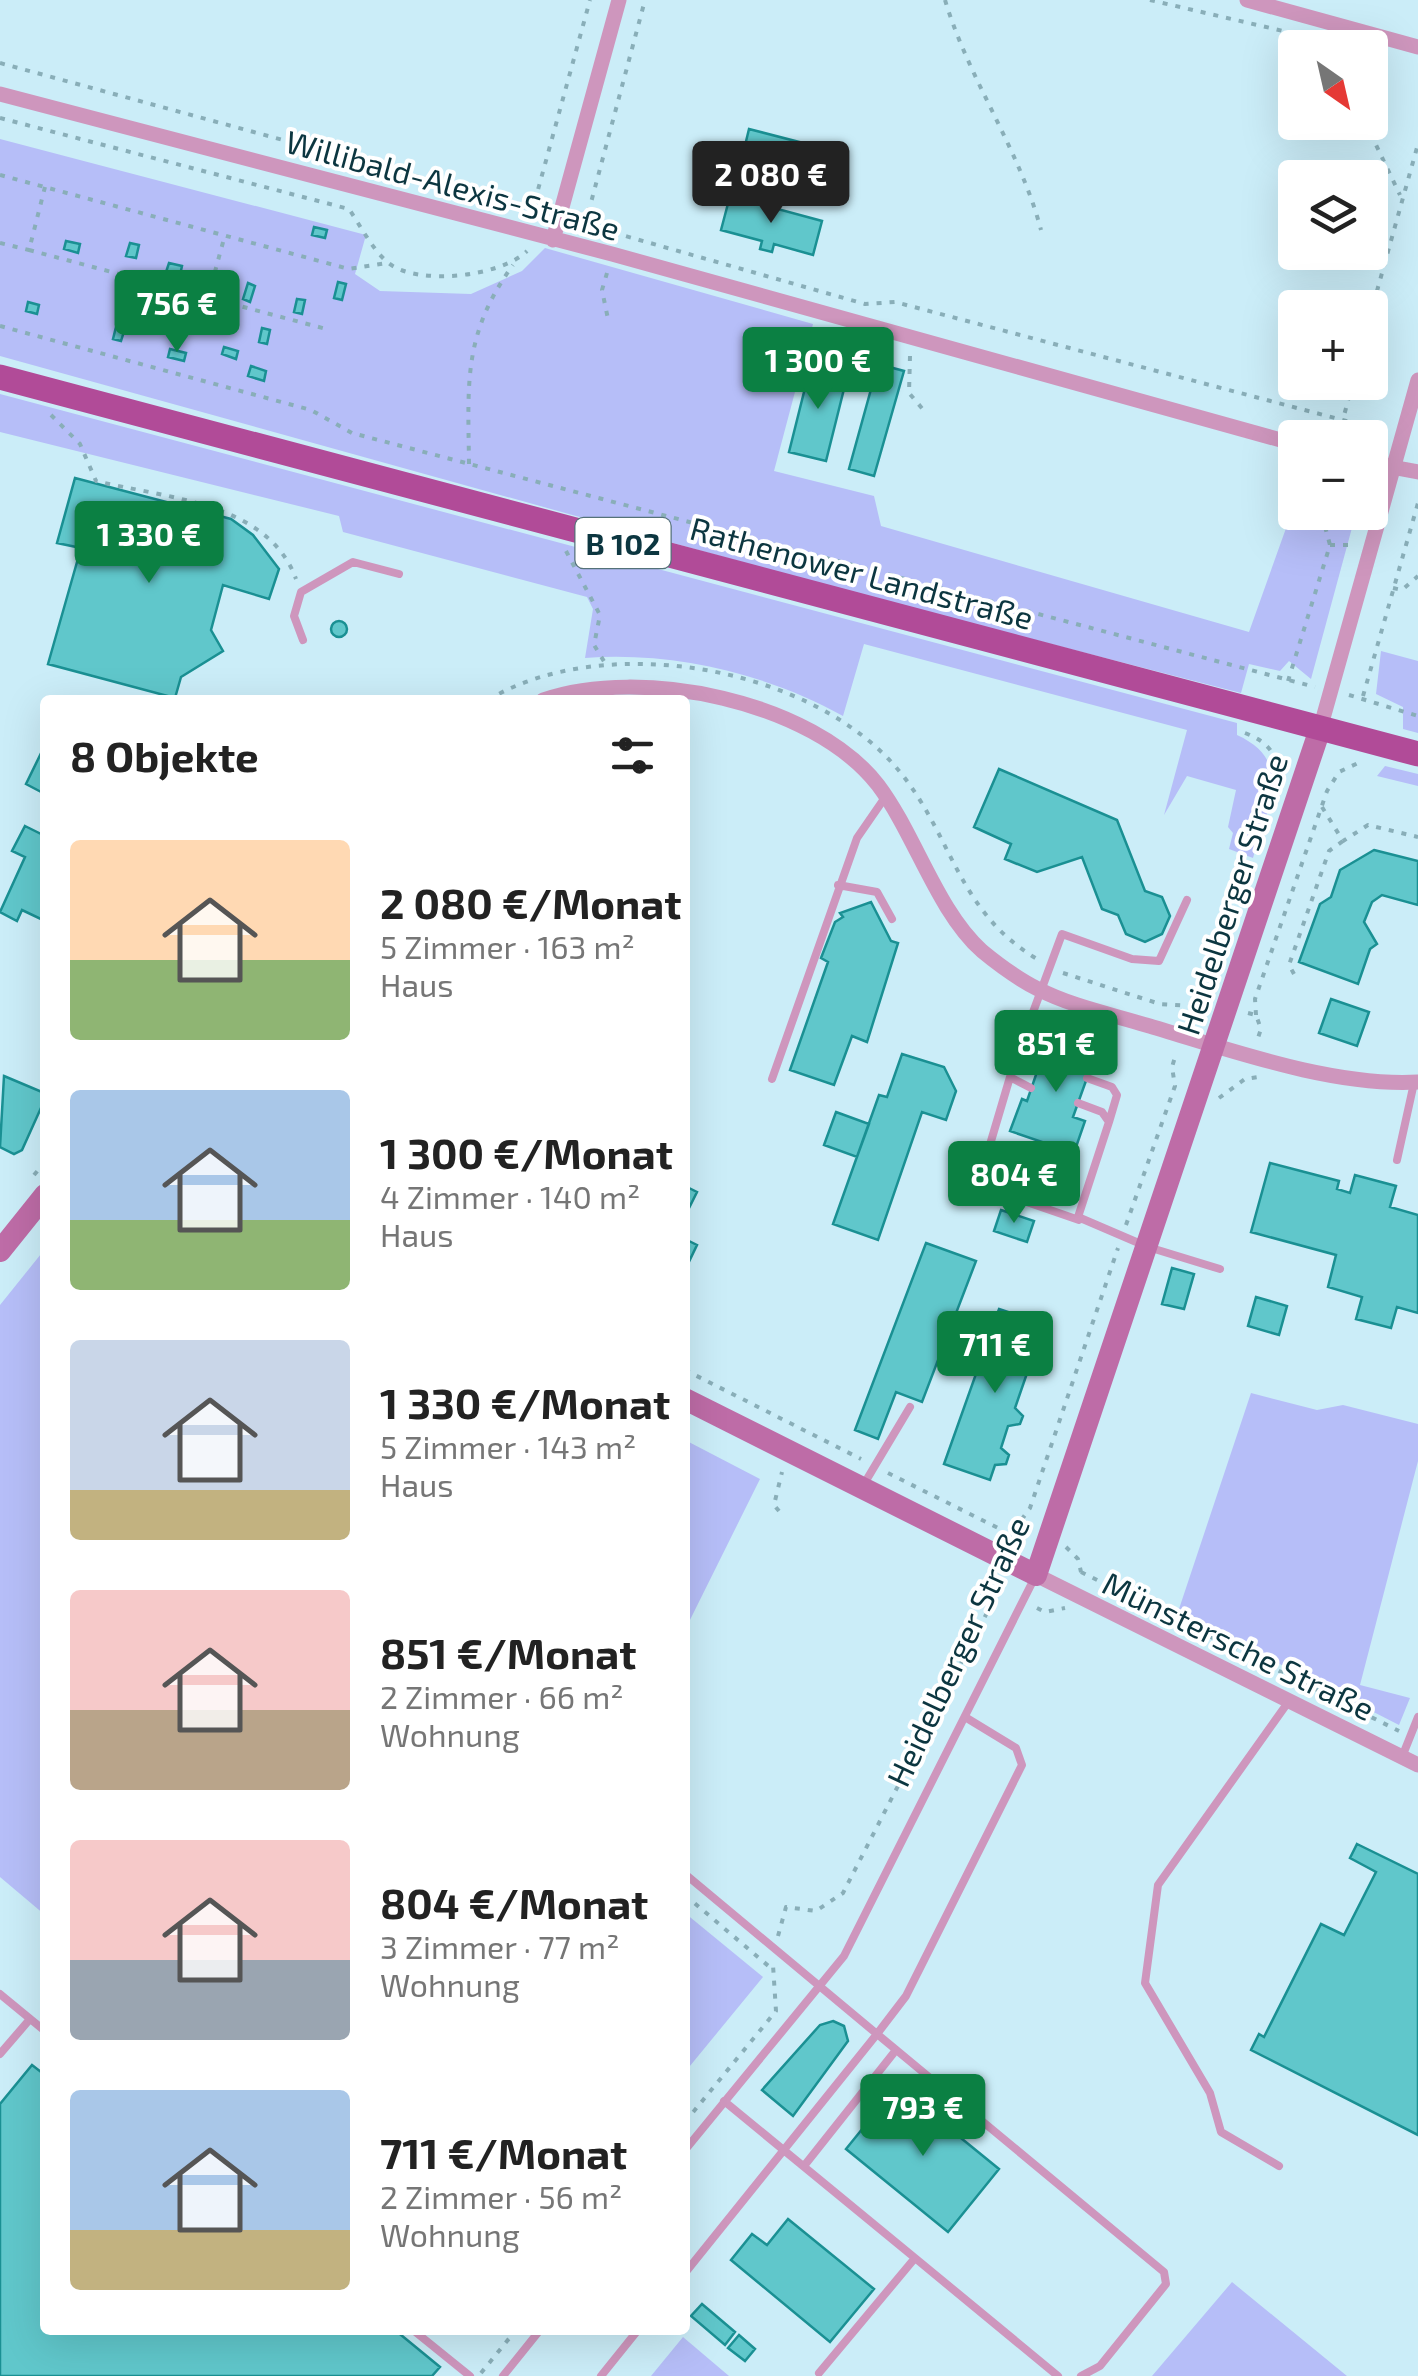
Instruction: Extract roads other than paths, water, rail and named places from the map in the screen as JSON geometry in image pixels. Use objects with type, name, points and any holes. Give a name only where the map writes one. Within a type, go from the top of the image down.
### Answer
[{"type":"main road","name":"Rathenower Landstraße","points":[[0,377],[1418,754]]},
{"type":"street","points":[[546,238],[560,217],[619,0]]},
{"type":"street","points":[[1248,0],[1418,46]]},
{"type":"street","name":"Willibald-Alexis-Straße","points":[[0,94],[612,254],[1278,439]]},
{"type":"street","points":[[1320,729],[1418,380]]},
{"type":"street","points":[[1388,467],[1418,472]]},
{"type":"street","points":[[564,695],[603,686],[686,695]]},
{"type":"street","points":[[690,696],[737,703],[801,724],[856,761],[886,796],[959,924],[980,949],[1040,990],[1253,1055],[1354,1079],[1416,1083]]},
{"type":"street","name":"Heidelberger Straße","points":[[1036,1575],[1320,729]]},
{"type":"street","points":[[0,1251],[40,1201]]},
{"type":"street","points":[[690,1402],[1036,1575]]},
{"type":"street","name":"Münstersche Straße","points":[[1036,1575],[1418,1765]]},
{"type":"lane","points":[[303,640],[294,616],[301,592],[353,562],[399,574]]},
{"type":"lane","points":[[772,1080],[856,838],[886,796]]},
{"type":"lane","points":[[838,885],[876,892],[892,919]]},
{"type":"lane","points":[[1187,900],[1158,961],[1132,958],[1062,934],[1010,1078],[978,1185],[1220,1269]]},
{"type":"lane","points":[[1020,1050],[1024,1057],[1040,1062]]},
{"type":"lane","points":[[1010,1078],[1031,1088]]},
{"type":"lane","points":[[1082,1221],[1078,1217],[1118,1095],[1112,1086],[1087,1078]]},
{"type":"lane","points":[[1397,1160],[1416,1083]]},
{"type":"lane","points":[[1078,1103],[1102,1112],[1109,1122]]},
{"type":"lane","points":[[862,1488],[910,1408]]},
{"type":"lane","name":"Heidelberger Straße","points":[[690,2144],[844,1956],[1036,1575]]},
{"type":"lane","points":[[1279,2166],[1221,2132],[1210,2093],[1146,1983],[1158,1885],[1289,1700]]},
{"type":"lane","points":[[690,2266],[906,1996],[1022,1765],[1016,1748],[966,1717]]},
{"type":"lane","points":[[1402,1757],[1418,1717]]},
{"type":"lane","points":[[690,1878],[1164,2272],[1166,2284],[1112,2352],[1100,2366],[1081,2376]]},
{"type":"lane","points":[[0,1994],[40,2027]]},
{"type":"lane","points":[[0,2054],[30,2018]]},
{"type":"lane","points":[[804,2166],[896,2050]]},
{"type":"lane","points":[[724,2101],[1058,2376]]},
{"type":"lane","points":[[820,2373],[915,2258]]},
{"type":"lane","points":[[419,2335],[470,2376]]},
{"type":"lane","points":[[503,2376],[536,2335]]},
{"type":"lane","points":[[600,2376],[634,2335]]}]
